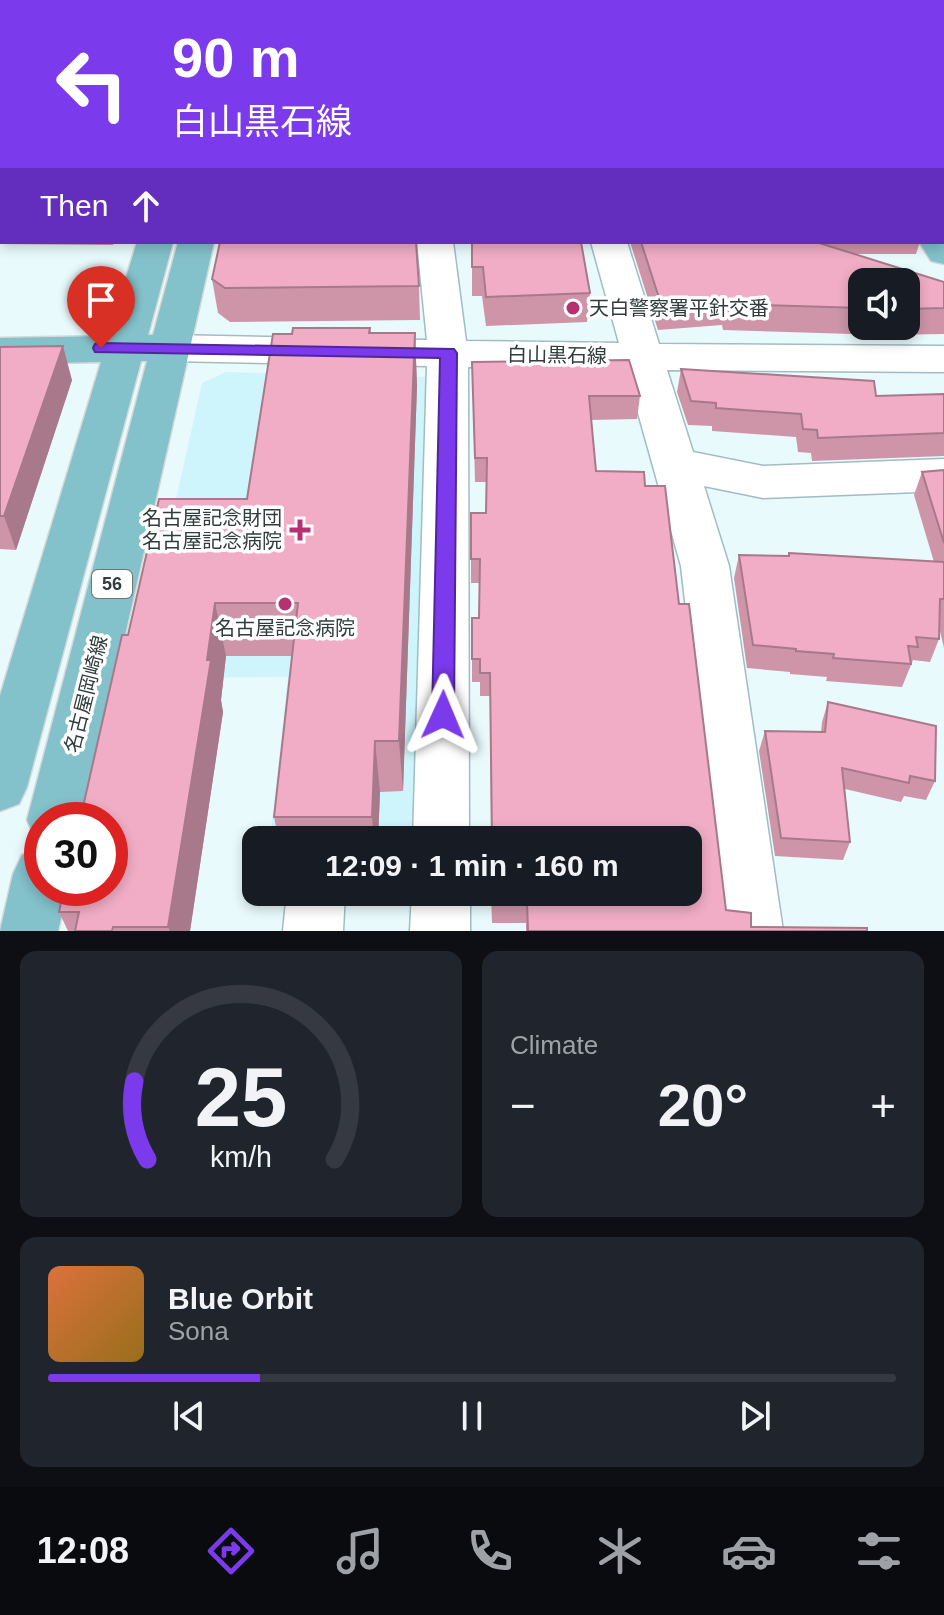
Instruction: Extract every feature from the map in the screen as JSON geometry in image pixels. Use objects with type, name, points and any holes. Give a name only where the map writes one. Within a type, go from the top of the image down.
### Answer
[{"type":"main road","name":"名古屋岡崎線","points":[[59,802],[148,348],[155,244]]},
{"type":"main road","name":"名古屋岡崎線","points":[[0,787],[148,348],[195,244]]},
{"type":"main road","points":[[0,351],[148,348]]},
{"type":"main road","points":[[28,931],[34,906]]},
{"type":"street","points":[[435,244],[448,353],[441,826]]},
{"type":"street","points":[[610,244],[705,566],[753,931]]},
{"type":"street","name":"白山黒石線","points":[[148,348],[944,359]]},
{"type":"street","points":[[674,464],[763,482],[944,475]]},
{"type":"street","points":[[313,931],[315,906]]},
{"type":"street","points":[[440,931],[441,906]]},
{"type":"shaded area","name":"名古屋記念財団 名古屋記念病院","points":[[226,372],[432,377],[428,826],[272,826],[288,677],[136,678],[202,383]]},
{"type":"building","points":[[220,244],[416,244],[419,286],[225,288],[212,279]]},
{"type":"building","points":[[472,244],[581,244],[590,293],[486,297],[483,267],[472,267]]},
{"type":"building","points":[[642,244],[822,244],[899,268],[848,268],[848,308],[727,304],[726,298],[661,304]]},
{"type":"building","points":[[920,274],[944,282],[944,308],[920,309]]},
{"type":"building","name":"名古屋記念財団 名古屋記念病院","points":[[293,328],[370,328],[369,333],[415,333],[399,741],[375,741],[372,817],[274,817],[298,603],[215,603],[207,660],[211,660],[168,927],[75,931],[79,912],[59,912],[60,906],[128,906],[128,802],[84,802],[122,635],[128,635],[159,499],[247,499],[273,334],[292,334]]},
{"type":"building","points":[[63,346],[4,516],[0,516],[0,347]]},
{"type":"building","points":[[629,360],[640,396],[589,396],[596,471],[644,472],[645,486],[665,486],[679,604],[689,604],[726,910],[751,913],[751,927],[867,928],[867,931],[528,931],[527,906],[702,906],[702,826],[492,826],[490,673],[480,673],[480,659],[472,659],[472,618],[479,618],[480,559],[471,559],[471,513],[486,513],[487,458],[475,458],[472,362]]},
{"type":"building","points":[[681,369],[874,381],[876,396],[944,394],[944,433],[818,438],[817,430],[803,429],[801,414],[716,408],[716,403],[691,401]]},
{"type":"building","points":[[944,470],[944,543],[922,472]]},
{"type":"building","points":[[789,553],[944,562],[939,639],[916,637],[918,647],[908,646],[911,664],[833,658],[834,654],[753,645],[739,555],[789,556]]},
{"type":"building","points":[[828,702],[936,726],[935,781],[910,776],[909,783],[842,768],[850,842],[781,838],[765,731],[825,732]]},
{"type":"place","name":"天白警察署平針交番","points":[[573,308]]},
{"type":"place","name":"名古屋記念財団 名古屋記念病院","points":[[300,530]]},
{"type":"place","name":"名古屋記念病院","points":[[285,604]]},
{"type":"route","points":[[101,348],[448,353],[443,715]]}]
